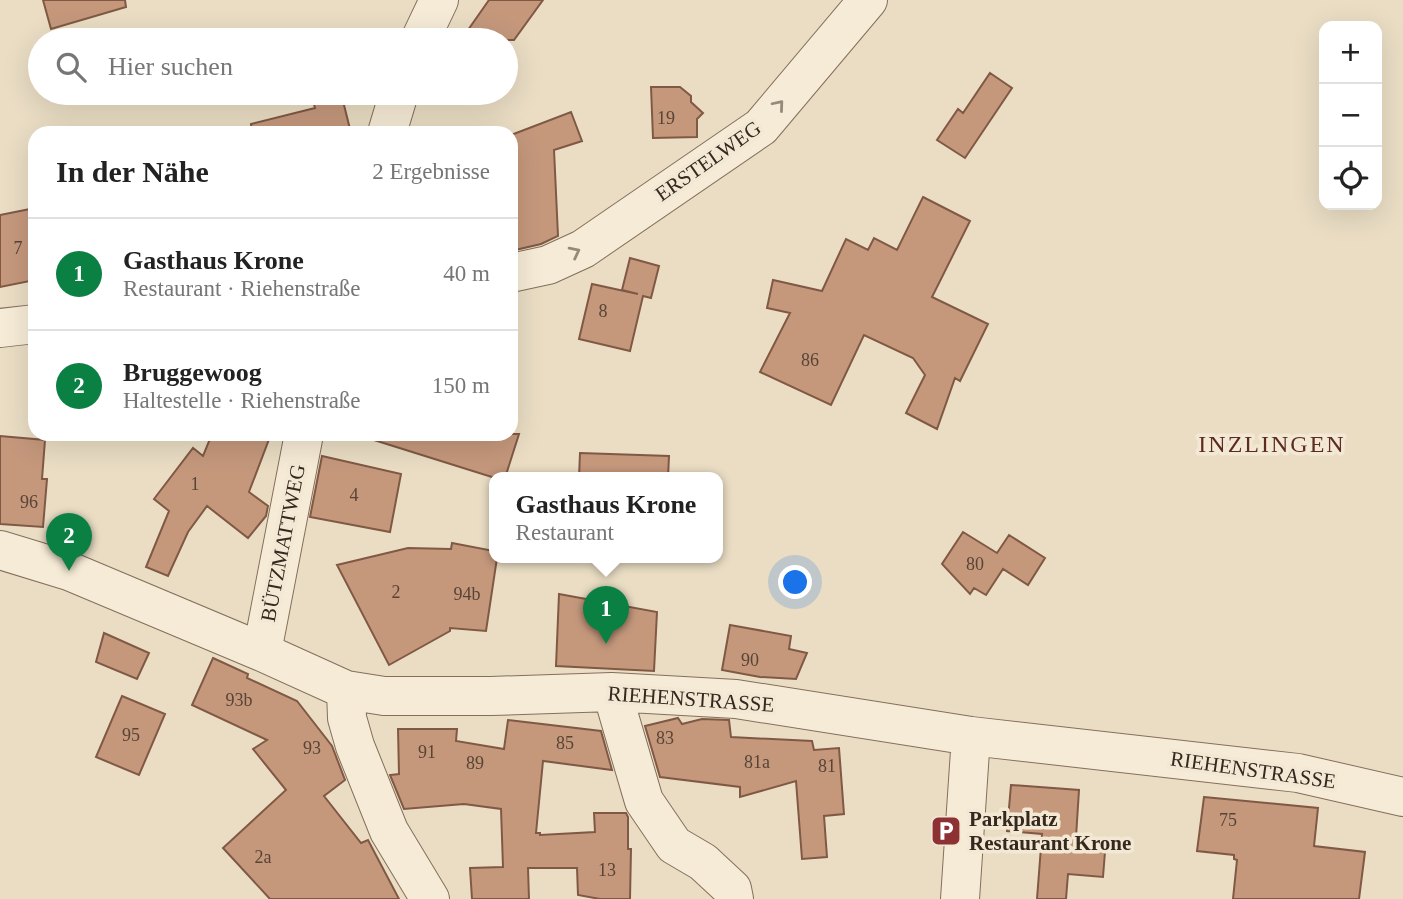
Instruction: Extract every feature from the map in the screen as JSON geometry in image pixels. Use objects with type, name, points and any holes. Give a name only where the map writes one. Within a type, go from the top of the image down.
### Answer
[{"type":"street","points":[[426,28],[439,0]]},
{"type":"street","name":"ERSTELWEG","points":[[518,271],[548,265],[583,249],[761,127],[868,0]]},
{"type":"street","points":[[389,126],[395,105]]},
{"type":"street","points":[[0,328],[28,325]]},
{"type":"street","name":"BÜTZMATTWEG","points":[[262,652],[303,441]]},
{"type":"street","name":"RIEHENSTRASSE","points":[[0,550],[69,571],[346,690],[384,696],[612,692],[736,699],[971,736],[1298,773],[1403,797]]},
{"type":"street","points":[[346,690],[347,718],[355,746],[384,819],[430,899]]},
{"type":"street","points":[[612,692],[644,801],[674,845],[703,862],[732,889],[734,899]]},
{"type":"street","points":[[960,899],[971,736]]},
{"type":"building","points":[[43,0],[125,0],[126,7],[51,28]]},
{"type":"building","points":[[489,0],[543,0],[518,34],[518,28],[469,28]]},
{"type":"building","points":[[990,73],[1012,88],[965,158],[937,140],[958,109],[963,113]]},
{"type":"building","points":[[651,87],[680,87],[691,96],[691,102],[703,113],[697,119],[697,137],[653,138]]},
{"type":"building","points":[[314,105],[344,105],[349,126],[251,126],[251,124],[315,108]]},
{"type":"building","points":[[571,112],[582,141],[554,150],[558,236],[541,244],[518,249],[518,132]]},
{"type":"building","points":[[923,197],[970,221],[932,297],[988,324],[960,381],[955,378],[937,429],[906,413],[925,375],[913,358],[864,335],[831,405],[760,372],[790,313],[767,308],[773,280],[822,291],[846,239],[868,250],[874,238],[897,250]]},
{"type":"building","points":[[28,209],[28,281],[0,287],[0,215]]},
{"type":"building","points":[[630,258],[659,266],[651,298],[643,296],[630,351],[579,339],[592,284],[638,294],[622,290]]},
{"type":"building","points":[[0,436],[45,441],[42,479],[47,479],[43,527],[0,524]]},
{"type":"building","points":[[209,441],[268,441],[249,492],[268,506],[266,516],[248,538],[207,506],[188,532],[168,576],[146,567],[169,511],[154,499],[193,448],[203,456]]},
{"type":"building","points":[[377,441],[517,441],[507,472],[489,472],[489,476]]},
{"type":"building","points":[[580,453],[669,456],[668,472],[579,472]]},
{"type":"building","points":[[322,456],[401,474],[390,532],[310,517]]},
{"type":"building","points":[[963,532],[997,553],[1009,535],[1045,558],[1028,585],[1003,569],[986,595],[974,588],[970,594],[942,564]]},
{"type":"building","points":[[452,543],[489,550],[489,563],[496,563],[486,631],[450,628],[450,631],[389,665],[337,565],[408,548],[451,549]]},
{"type":"building","points":[[559,594],[657,612],[654,671],[556,666]]},
{"type":"building","points":[[730,625],[791,636],[789,649],[807,653],[796,679],[760,677],[722,670]]},
{"type":"building","points":[[104,633],[149,653],[137,679],[96,662]]},
{"type":"building","points":[[213,658],[248,674],[247,678],[297,701],[332,746],[345,780],[324,796],[361,843],[368,840],[399,899],[270,899],[223,848],[286,790],[253,749],[267,740],[192,705]]},
{"type":"building","points":[[122,696],[165,714],[139,775],[96,757]]},
{"type":"building","points":[[678,718],[682,724],[702,719],[729,720],[731,737],[812,741],[814,750],[839,748],[844,814],[824,816],[827,857],[802,859],[796,781],[740,797],[740,787],[660,777],[645,726]]},
{"type":"building","points":[[508,720],[601,731],[612,770],[543,761],[536,833],[595,832],[594,813],[626,813],[628,849],[631,849],[630,899],[600,899],[578,895],[577,868],[528,868],[529,899],[472,899],[470,868],[503,867],[501,809],[464,804],[404,809],[390,775],[399,774],[398,729],[457,729],[456,741],[504,749]]},
{"type":"building","points":[[1011,785],[1079,790],[1076,837],[1106,839],[1103,877],[1068,874],[1066,899],[1037,899],[1042,834],[1007,831]]},
{"type":"building","points":[[1204,797],[1318,808],[1314,846],[1365,852],[1359,899],[1233,899],[1237,860],[1234,855],[1197,851]]},
{"type":"place","name":"Bruggewoog","points":[[69,571]]},
{"type":"place","name":"Gasthaus Krone","points":[[606,644]]},
{"type":"place","name":"Parkplatz Restaurant Krone","points":[[946,831]]},
{"type":"district","name":"INZLINGEN","points":[[1272,444]]}]
